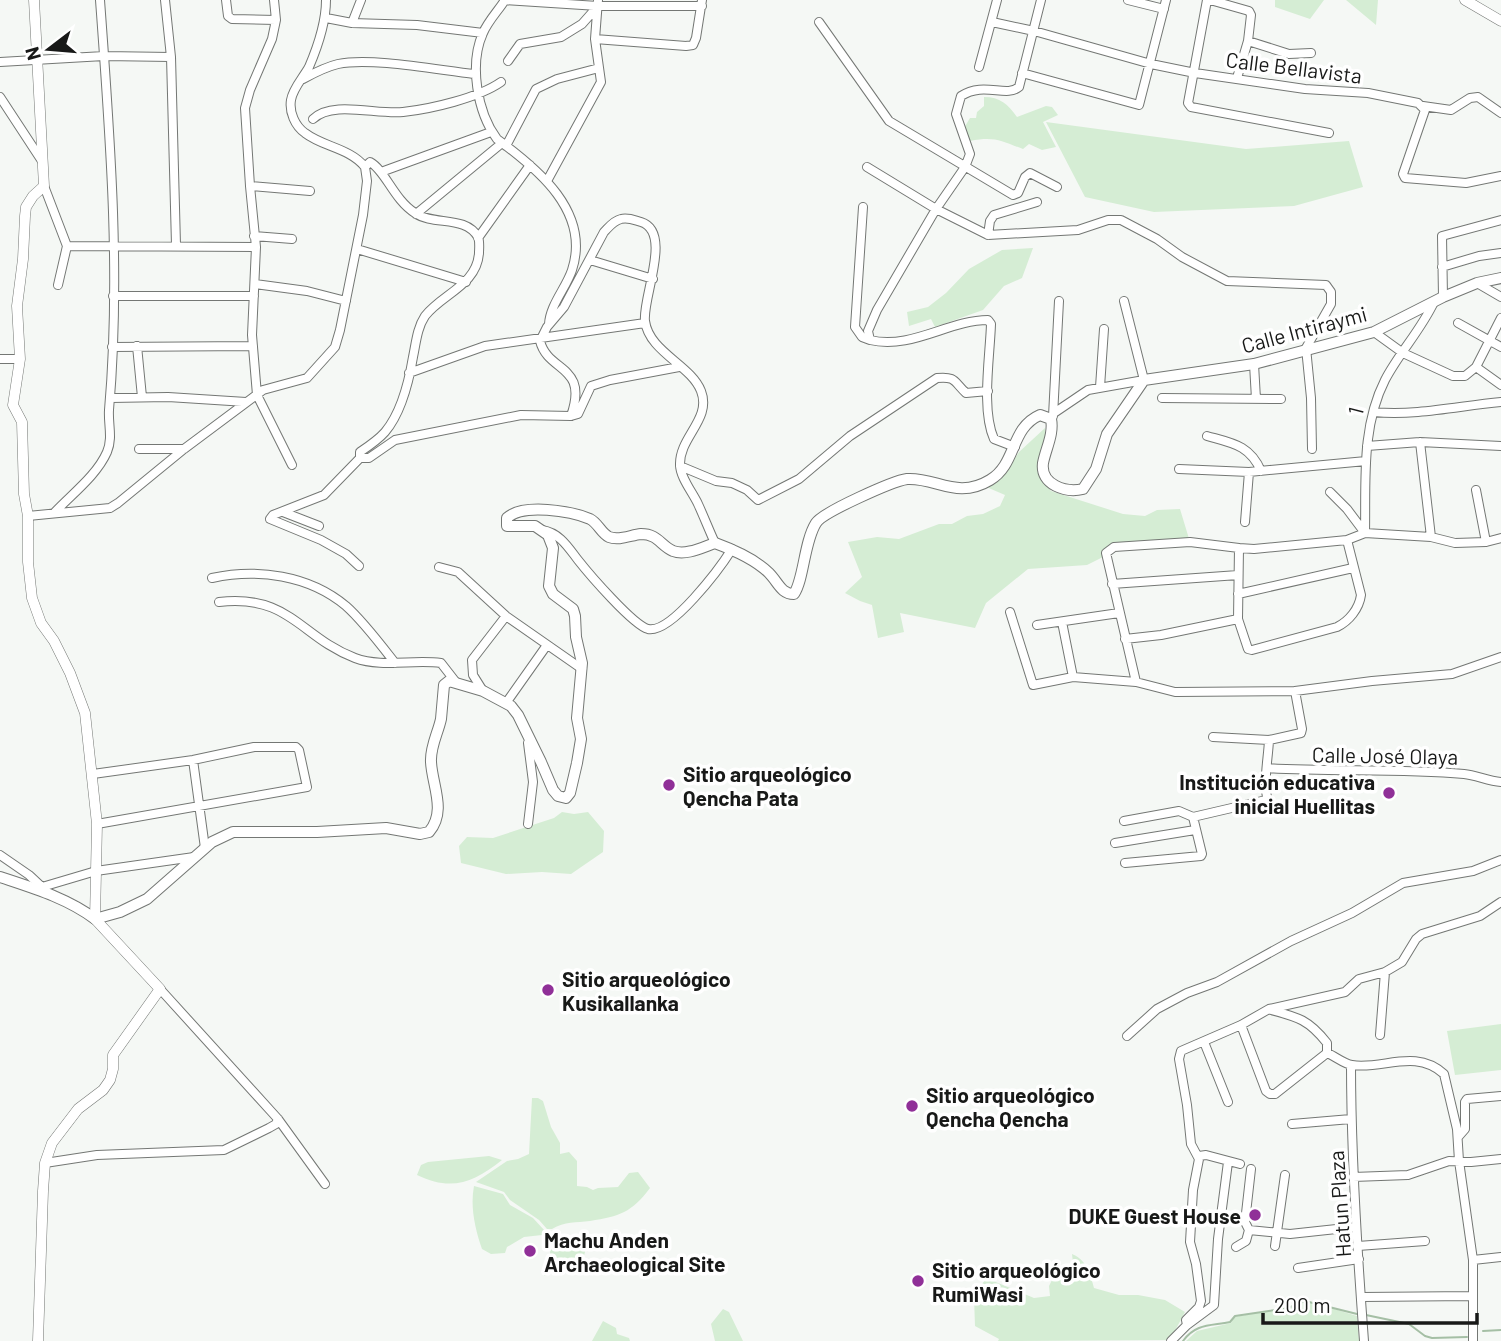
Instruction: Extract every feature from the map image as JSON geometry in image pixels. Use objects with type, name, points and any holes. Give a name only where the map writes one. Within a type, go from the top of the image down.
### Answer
[{"type":"main road","name":"Calle Intiraymi","points":[[1147,380],[1254,364],[1374,332],[1477,283],[1501,278]]},
{"type":"main road","points":[[0,877],[46,891],[80,908],[95,919],[120,912],[146,899],[212,842],[233,832],[317,832],[386,828],[420,834],[429,832],[437,818],[438,805],[431,763],[432,753],[440,720],[443,685],[449,681],[483,691],[511,706],[553,790],[558,796],[566,798],[570,793],[580,739],[577,718],[582,669],[573,609],[553,594],[549,586],[553,548],[548,535],[535,526],[508,526],[507,517],[511,514],[538,509],[589,518],[608,537],[650,535],[660,539],[673,551],[679,552],[715,543],[767,571],[782,590],[790,595],[794,594],[813,529],[824,516],[901,481],[915,480],[947,488],[979,485],[992,479],[1010,457],[1023,427],[1032,419],[1045,415],[1053,416],[1043,464],[1045,473],[1056,487],[1064,490],[1083,489],[1096,469],[1107,434],[1147,380]]},
{"type":"street","points":[[34,0],[44,186],[66,246],[58,285]]},
{"type":"street","points":[[55,512],[96,469],[107,452],[111,437],[109,419],[115,247],[100,0]]},
{"type":"street","points":[[165,0],[171,57],[176,245]]},
{"type":"street","points":[[226,0],[228,16],[232,19],[276,20]]},
{"type":"street","points":[[274,0],[276,20],[272,39],[245,108],[256,247],[253,346],[257,395],[292,465]]},
{"type":"street","points":[[28,516],[110,508],[262,390],[307,378],[335,348],[357,250],[367,181],[365,166],[359,159],[305,133],[296,123],[290,108],[291,97],[309,66],[326,18],[326,0]]},
{"type":"street","points":[[352,23],[361,0]]},
{"type":"street","points":[[550,324],[550,315],[567,282],[575,258],[575,230],[562,199],[547,181],[491,132],[474,74],[483,33],[505,0],[702,3],[696,38],[692,45],[595,39]]},
{"type":"street","points":[[979,67],[997,0]]},
{"type":"street","points":[[870,340],[868,331],[877,310],[936,209],[965,167],[970,154],[956,114],[961,96],[980,88],[1015,90],[1019,87],[1041,0]]},
{"type":"street","points":[[1023,73],[1139,105],[1165,5],[1128,0]]},
{"type":"street","points":[[1237,78],[1248,41],[1251,15],[1249,11],[1209,0],[1188,103],[1191,107],[1329,133]]},
{"type":"street","points":[[1465,0],[1501,21]]},
{"type":"street","points":[[547,181],[601,82],[595,39],[598,3]]},
{"type":"street","points":[[508,61],[520,44],[561,37],[582,24],[598,3]]},
{"type":"street","points":[[326,18],[352,23],[417,25],[483,33]]},
{"type":"street","points":[[819,22],[889,121],[1013,195],[1018,193],[1025,177],[1030,173],[1057,187]]},
{"type":"street","name":"Calle Bellavista","points":[[992,22],[1195,73],[1305,89],[1368,93],[1451,110],[1465,100],[1478,97],[1501,113]]},
{"type":"street","points":[[1248,41],[1289,54],[1311,53]]},
{"type":"street","points":[[0,62],[104,56],[171,57]]},
{"type":"street","points":[[302,79],[323,68],[341,63],[376,63],[474,74]]},
{"type":"street","points":[[415,214],[504,144],[536,89],[557,79],[599,68]]},
{"type":"street","points":[[313,119],[332,109],[405,112],[478,95],[501,82]]},
{"type":"street","points":[[0,97],[43,163]]},
{"type":"street","points":[[1423,106],[1425,110],[1407,157],[1403,174],[1405,178],[1466,183],[1501,176]]},
{"type":"street","points":[[381,172],[491,132]]},
{"type":"street","points":[[365,166],[370,162],[374,164],[400,202],[415,214],[460,223],[478,238]]},
{"type":"street","points":[[359,566],[346,554],[320,540],[271,521],[273,515],[324,495],[360,457],[360,452],[386,431],[395,417],[420,325],[426,315],[466,282],[477,267],[478,238],[530,165]]},
{"type":"street","points":[[867,167],[936,209],[988,235],[1078,230],[1108,220],[1121,220],[1227,281],[1325,285],[1331,292],[1331,304],[1306,348],[1312,449]]},
{"type":"street","points":[[44,186],[26,207],[17,306],[20,359],[13,405],[22,422],[32,598],[41,623],[70,673],[85,713],[97,824],[95,919],[278,1119],[325,1184]]},
{"type":"street","points":[[250,186],[310,191]]},
{"type":"street","points":[[988,235],[994,215],[1037,202]]},
{"type":"street","points":[[863,207],[855,327],[862,337],[881,342],[923,337],[988,320],[991,324],[988,391],[990,427],[994,439],[1015,447]]},
{"type":"street","points":[[571,416],[576,403],[574,385],[561,366],[541,348],[541,336],[564,307],[604,232],[613,222],[629,218],[652,227],[655,236],[653,279],[645,308],[645,323],[651,337],[696,382],[704,402],[702,415],[687,439],[680,466],[715,543]]},
{"type":"street","points":[[1436,303],[1442,267],[1442,236],[1501,220]]},
{"type":"street","points":[[254,236],[292,239]]},
{"type":"street","points":[[66,246],[256,247]]},
{"type":"street","points":[[357,250],[466,282]]},
{"type":"street","points":[[1442,267],[1479,256],[1501,253]]},
{"type":"street","points":[[590,260],[653,279]]},
{"type":"street","points":[[1477,283],[1501,297]]},
{"type":"street","points":[[255,284],[307,291],[346,301]]},
{"type":"street","points":[[113,296],[254,296]]},
{"type":"street","points":[[1053,416],[1059,301]]},
{"type":"street","points":[[1053,416],[1088,390],[1147,380],[1124,301]]},
{"type":"street","name":"1","points":[[1365,533],[1367,446],[1374,412],[1383,384],[1436,303]]},
{"type":"street","points":[[1374,332],[1404,353],[1453,376],[1465,376],[1476,367],[1501,318]]},
{"type":"street","points":[[409,373],[485,346],[645,323]]},
{"type":"street","points":[[1458,323],[1501,346]]},
{"type":"street","points":[[1100,387],[1104,329]]},
{"type":"street","points":[[137,346],[142,397]]},
{"type":"street","points":[[112,347],[253,346]]},
{"type":"street","points":[[0,359],[20,359]]},
{"type":"street","points":[[1254,364],[1256,399]]},
{"type":"street","points":[[360,457],[369,458],[395,440],[521,415],[571,416],[578,414],[591,386],[679,367]]},
{"type":"street","points":[[1476,367],[1501,385]]},
{"type":"street","points":[[680,466],[716,481],[732,483],[747,490],[758,500],[799,479],[850,436],[937,378],[955,380],[966,393],[988,391]]},
{"type":"street","points":[[111,398],[168,397],[246,402]]},
{"type":"street","points":[[1162,398],[1281,399]]},
{"type":"street","points":[[1374,412],[1415,414],[1430,409],[1501,402]]},
{"type":"street","points":[[1207,436],[1235,443],[1247,450],[1261,471]]},
{"type":"street","points":[[1420,442],[1431,537]]},
{"type":"street","points":[[1367,446],[1420,442],[1501,446]]},
{"type":"street","points":[[139,449],[184,449]]},
{"type":"street","points":[[1179,469],[1249,472],[1366,461]]},
{"type":"street","points":[[1245,522],[1249,472]]},
{"type":"street","points":[[1476,490],[1486,542]]},
{"type":"street","points":[[1330,492],[1365,533]]},
{"type":"street","points":[[283,512],[319,526]]},
{"type":"street","points":[[542,530],[560,537],[624,611],[648,629],[668,623],[687,606],[732,550]]},
{"type":"street","points":[[1136,682],[1105,553],[1114,547],[1190,542],[1254,549],[1347,540],[1365,533],[1431,537],[1455,543],[1486,542],[1501,538]]},
{"type":"street","points":[[1239,548],[1238,619],[1246,647],[1252,650],[1345,623],[1360,603],[1361,595],[1347,540]]},
{"type":"street","points":[[439,567],[458,572],[506,616],[582,669]]},
{"type":"street","points":[[1238,594],[1353,568]]},
{"type":"street","points":[[212,578],[256,572],[316,587],[349,608],[396,663]]},
{"type":"street","points":[[1112,584],[1238,575]]},
{"type":"street","points":[[219,602],[250,600],[273,608],[357,659],[396,663],[441,663],[455,681]]},
{"type":"street","points":[[1010,612],[1032,685],[1073,677],[1136,682],[1175,692],[1295,691],[1452,674],[1501,657]]},
{"type":"street","points":[[1037,625],[1119,613]]},
{"type":"street","points":[[483,691],[473,675],[472,660],[506,616]]},
{"type":"street","points":[[1125,639],[1177,633],[1238,619]]},
{"type":"street","points":[[1062,622],[1073,677]]},
{"type":"street","points":[[506,703],[547,645]]},
{"type":"street","points":[[1213,737],[1269,740],[1301,733],[1295,691]]},
{"type":"street","points":[[520,720],[533,768],[528,824]]},
{"type":"street","points":[[1269,740],[1266,800],[1271,810]]},
{"type":"street","points":[[93,774],[194,760],[254,747],[296,747],[307,787],[97,824]]},
{"type":"street","points":[[194,760],[205,848]]},
{"type":"street","name":"Calle José Olaya","points":[[1267,768],[1456,774],[1501,782]]},
{"type":"street","points":[[1124,821],[1179,810],[1193,817],[1266,800]]},
{"type":"street","points":[[1125,863],[1201,856],[1193,817]]},
{"type":"street","points":[[1115,843],[1195,830]]},
{"type":"street","points":[[0,855],[29,875],[46,891],[96,871],[194,857]]},
{"type":"street","points":[[1127,1037],[1157,1009],[1187,993],[1217,982],[1291,941],[1352,913],[1403,883],[1473,871],[1501,860]]},
{"type":"street","points":[[1187,1325],[1186,1320],[1199,1307],[1201,1301],[1190,1242],[1193,1190],[1199,1156],[1191,1144],[1179,1059],[1181,1051],[1241,1025],[1269,1009],[1339,995],[1349,990],[1359,979],[1385,972],[1402,962],[1422,934],[1480,916],[1501,902]]},
{"type":"street","points":[[1380,1035],[1385,972]]},
{"type":"street","points":[[38,1341],[45,1163],[52,1143],[65,1125],[78,1109],[103,1090],[110,1080],[113,1055],[160,989]]},
{"type":"street","points":[[1269,1009],[1300,1018],[1327,1043],[1327,1053]]},
{"type":"street","points":[[1241,1025],[1266,1091],[1270,1094],[1275,1094],[1327,1053]]},
{"type":"street","points":[[1204,1042],[1228,1102]]},
{"type":"street","points":[[1327,1053],[1351,1065],[1420,1062],[1444,1074],[1458,1137],[1459,1161],[1474,1260],[1473,1341]]},
{"type":"street","name":"Hatun Plaza","points":[[1351,1065],[1355,1227],[1364,1341]]},
{"type":"street","points":[[1458,1137],[1465,1129],[1467,1099],[1501,1096]]},
{"type":"street","points":[[45,1163],[97,1155],[224,1150],[276,1124],[278,1119]]},
{"type":"street","points":[[1292,1124],[1351,1119]]},
{"type":"street","points":[[1199,1156],[1206,1155],[1240,1164]]},
{"type":"street","points":[[1353,1177],[1408,1175],[1449,1161],[1501,1159]]},
{"type":"street","points":[[1171,1341],[1214,1305],[1216,1260],[1228,1162]]},
{"type":"street","points":[[1236,1248],[1246,1241],[1248,1229],[1245,1222],[1251,1169]]},
{"type":"street","points":[[1275,1246],[1284,1175]]},
{"type":"street","points":[[1248,1229],[1290,1234],[1355,1227]]},
{"type":"street","points":[[1358,1246],[1425,1241]]},
{"type":"street","points":[[1474,1260],[1501,1257]]},
{"type":"street","points":[[1298,1268],[1359,1259]]},
{"type":"street","points":[[1362,1297],[1473,1296]]},
{"type":"green space","points":[[1275,0],[1324,0],[1310,19],[1275,7]]},
{"type":"green space","points":[[1346,0],[1378,0],[1376,25]]},
{"type":"green space","points":[[984,97],[1003,102],[1017,117],[1046,106],[1052,107],[1058,115],[1043,122],[1056,147],[1042,150],[1029,144],[1023,149],[992,139],[970,141],[964,128],[970,118],[976,118],[977,112],[984,106]]},
{"type":"green space","points":[[1046,122],[1246,149],[1349,141],[1363,187],[1294,206],[1154,212],[1085,197]]},
{"type":"green space","points":[[1033,248],[1022,278],[1004,286],[983,310],[935,327],[931,319],[909,326],[907,312],[928,307],[969,269],[1002,250]]},
{"type":"green space","points":[[1045,428],[1041,476],[1051,491],[1123,514],[1145,516],[1157,510],[1180,509],[1190,542],[1121,548],[1087,565],[1028,569],[986,603],[975,628],[900,613],[904,632],[878,638],[872,605],[845,593],[862,577],[848,542],[877,537],[899,539],[939,524],[952,524],[967,516],[983,514],[1000,506],[1005,495],[984,486],[1002,477],[1019,452]]},
{"type":"green space","points":[[562,812],[588,812],[604,831],[603,852],[571,874],[506,874],[461,863],[459,846],[467,837],[493,838],[554,818]]},
{"type":"green space","points":[[1501,1024],[1501,1070],[1455,1075],[1447,1031]]},
{"type":"green space","points":[[532,1098],[543,1101],[551,1127],[560,1143],[560,1154],[569,1152],[577,1161],[577,1186],[593,1190],[618,1187],[629,1173],[638,1172],[650,1188],[631,1208],[617,1215],[566,1223],[547,1229],[539,1220],[510,1200],[504,1192],[476,1182],[507,1161],[529,1154]]},
{"type":"green space","points":[[489,1156],[502,1160],[482,1174],[462,1182],[441,1183],[417,1175],[421,1165],[428,1162]]},
{"type":"green space","points":[[474,1186],[503,1194],[510,1205],[533,1218],[545,1231],[563,1242],[569,1244],[588,1241],[582,1263],[577,1268],[564,1268],[555,1264],[544,1276],[550,1245],[542,1235],[524,1237],[507,1247],[505,1253],[491,1254],[482,1249],[474,1218]]},
{"type":"green space","points":[[1072,1254],[1084,1264],[1094,1288],[1119,1295],[1165,1300],[1185,1312],[1170,1340],[998,1341],[999,1339],[975,1326],[974,1297],[986,1278],[1034,1298],[1050,1296],[1049,1286],[1054,1276],[1074,1272]]},
{"type":"green space","points":[[1308,1301],[1357,1316],[1359,1341],[1186,1341],[1197,1331],[1231,1323],[1234,1317],[1287,1308]]},
{"type":"green space","points":[[723,1309],[729,1312],[743,1341],[715,1341],[711,1324]]},
{"type":"green space","points":[[603,1321],[616,1328],[617,1334],[629,1338],[630,1341],[592,1341]]},
{"type":"waterway","points":[[1183,1341],[1199,1328],[1230,1322],[1235,1316],[1288,1308],[1305,1301],[1357,1314]]},
{"type":"waterway","points":[[1366,1315],[1409,1324],[1432,1338],[1467,1337]]},
{"type":"waterway","points":[[1483,1331],[1501,1330]]},
{"type":"place","name":"Sitio arqueológico Qencha Pata","points":[[669,785]]},
{"type":"place","name":"Institución educativa inicial Huellitas","points":[[1389,793]]},
{"type":"place","name":"Sitio arqueológico Kusikallanka","points":[[548,990]]},
{"type":"place","name":"Sitio arqueológico Qencha Qencha","points":[[912,1106]]},
{"type":"place","name":"DUKE Guest House","points":[[1255,1215]]},
{"type":"place","name":"Machu Anden Archaeological Site","points":[[530,1251]]},
{"type":"place","name":"Sitio arqueológico RumiWasi","points":[[918,1281]]}]
